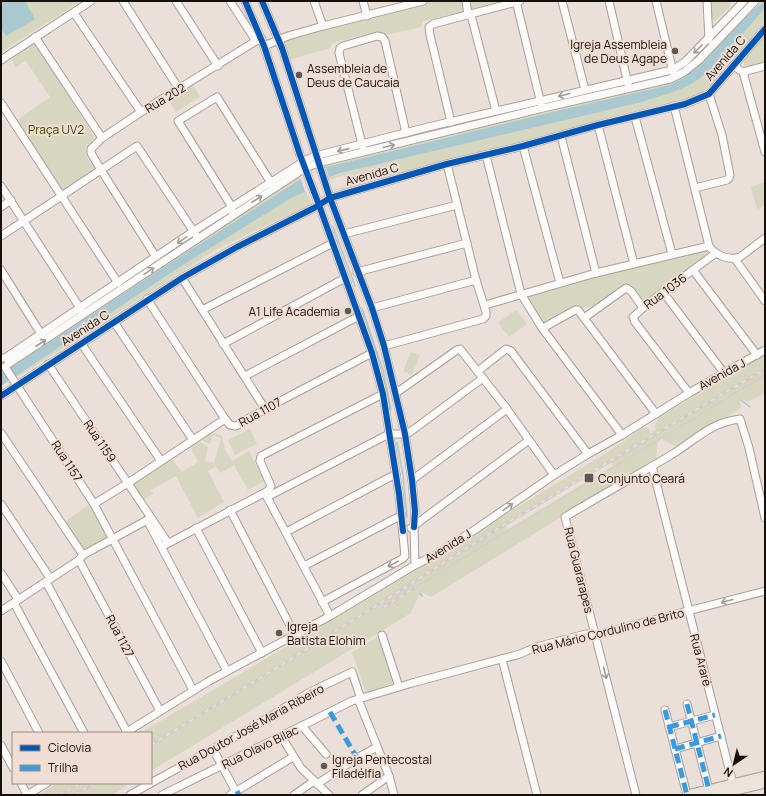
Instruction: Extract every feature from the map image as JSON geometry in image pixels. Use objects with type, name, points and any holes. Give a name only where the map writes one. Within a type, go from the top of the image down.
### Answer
[{"type":"main road","points":[[735,789],[765,776]]},
{"type":"main road","points":[[687,795],[735,789],[765,783]]},
{"type":"street","points":[[1,60],[91,1]]},
{"type":"street","points":[[123,1],[179,89]]},
{"type":"street","points":[[176,1],[218,66]]},
{"type":"street","points":[[230,1],[261,42]]},
{"type":"street","points":[[245,1],[372,353],[383,394],[402,515],[405,556],[322,602]]},
{"type":"street","points":[[262,1],[279,40],[315,156],[372,308],[384,346],[405,434],[412,480],[415,511],[415,565]]},
{"type":"street","points":[[314,1],[323,26]]},
{"type":"street","points":[[363,1],[367,16]]},
{"type":"street","name":"Rua 202","points":[[101,170],[90,151],[102,138],[179,89],[261,42],[279,40],[323,26],[367,16],[412,2],[423,1]]},
{"type":"street","points":[[466,1],[496,111]]},
{"type":"street","points":[[451,122],[429,27],[433,24],[517,1],[542,104]]},
{"type":"street","points":[[562,1],[585,90]]},
{"type":"street","points":[[609,1],[628,88]]},
{"type":"street","points":[[656,1],[673,73]]},
{"type":"street","points":[[706,1],[711,46]]},
{"type":"street","points":[[736,1],[736,9],[740,16]]},
{"type":"street","name":"Avenida C","points":[[303,165],[319,166],[363,148],[428,127],[496,111],[628,88],[667,79],[686,62],[744,1]]},
{"type":"street","name":"Avenida C","points":[[3,363],[85,315],[315,156],[430,136],[585,90],[627,80],[684,72],[699,60],[755,1]]},
{"type":"street","points":[[74,13],[141,112]]},
{"type":"street","name":"Avenida C","points":[[1,396],[15,383],[48,364],[182,278],[330,198],[447,164],[486,156],[598,125],[685,104],[709,94],[765,29]]},
{"type":"street","points":[[363,148],[340,53],[340,48],[343,46],[377,36],[382,37],[385,41],[406,133]]},
{"type":"street","points":[[35,37],[102,138]]},
{"type":"street","points":[[735,64],[738,69],[743,72],[765,152]]},
{"type":"street","points":[[743,72],[765,66]]},
{"type":"street","points":[[695,188],[727,180],[730,175],[722,135],[709,94]]},
{"type":"street","points":[[234,211],[178,121],[216,97],[273,185]]},
{"type":"street","points":[[1,103],[118,283]]},
{"type":"street","points":[[674,106],[709,246],[716,253],[735,259],[765,301]]},
{"type":"street","points":[[635,117],[672,254]]},
{"type":"street","points":[[598,125],[634,264]]},
{"type":"street","points":[[428,127],[430,136]]},
{"type":"street","points":[[561,136],[596,273]]},
{"type":"street","points":[[1,236],[137,146],[198,238]]},
{"type":"street","points":[[523,146],[560,283]]},
{"type":"street","points":[[486,156],[521,294],[542,328],[622,435]]},
{"type":"street","points":[[384,346],[483,319],[486,316],[447,164]]},
{"type":"street","points":[[101,170],[156,257]]},
{"type":"street","points":[[1,186],[85,315]]},
{"type":"street","points":[[1,206],[11,200]]},
{"type":"street","points":[[344,234],[457,205]]},
{"type":"street","name":"Avenida C","points":[[3,363],[41,334],[194,231],[234,211]]},
{"type":"street","points":[[735,259],[740,257],[765,238]]},
{"type":"street","points":[[202,310],[333,243]]},
{"type":"street","points":[[358,272],[467,243]]},
{"type":"street","points":[[484,305],[596,273],[709,246]]},
{"type":"street","name":"Rua 1036","points":[[689,393],[634,320],[634,315],[716,253]]},
{"type":"street","points":[[1,270],[41,334]]},
{"type":"street","points":[[693,270],[757,355]]},
{"type":"street","points":[[182,278],[265,409]]},
{"type":"street","points":[[223,344],[345,278]]},
{"type":"street","points":[[372,308],[476,280]]},
{"type":"street","points":[[584,318],[626,288],[631,291],[643,308]]},
{"type":"street","points":[[663,292],[724,373]]},
{"type":"street","points":[[353,300],[367,297]]},
{"type":"street","points":[[147,300],[225,418]]},
{"type":"street","points":[[543,328],[575,310],[578,310],[656,414]]},
{"type":"street","points":[[244,376],[359,316]]},
{"type":"street","points":[[114,322],[193,440]]},
{"type":"street","points":[[81,343],[161,461]]},
{"type":"street","points":[[478,371],[506,350],[508,349],[511,351],[588,454]]},
{"type":"street","points":[[396,393],[457,350],[462,350],[507,409],[554,475]]},
{"type":"street","name":"Avenida J","points":[[126,732],[193,690],[330,616],[415,565],[435,555],[476,529],[554,475],[689,393],[765,350]]},
{"type":"street","name":"Rua 1107","points":[[94,504],[225,418],[230,425],[236,426],[265,409],[372,353]]},
{"type":"street","name":"Rua 1157","points":[[3,363],[94,504],[114,539],[193,690]]},
{"type":"street","name":"Rua 1159","points":[[48,364],[128,483],[165,545],[227,671]]},
{"type":"street","points":[[165,545],[230,510],[267,494],[389,434],[405,434],[410,432],[483,378]]},
{"type":"street","points":[[267,494],[271,486],[260,461],[261,456],[383,394]]},
{"type":"street","points":[[412,480],[507,409]]},
{"type":"street","name":"Rua Guararapes","points":[[636,795],[565,517],[673,454],[711,427],[740,419],[749,448],[765,518]]},
{"type":"street","name":"Rua 1127","points":[[1,433],[81,558],[160,711]]},
{"type":"street","points":[[403,531],[414,527],[529,440]]},
{"type":"street","name":"Rua Araré","points":[[652,466],[688,611],[735,789]]},
{"type":"street","points":[[286,532],[396,474]]},
{"type":"street","points":[[267,494],[330,616]]},
{"type":"street","points":[[1,504],[48,580],[126,732]]},
{"type":"street","points":[[230,510],[295,635]]},
{"type":"street","points":[[304,566],[402,515]]},
{"type":"street","points":[[1,611],[81,558],[149,519]]},
{"type":"street","points":[[196,528],[262,653]]},
{"type":"street","points":[[1,574],[83,732]]},
{"type":"street","name":"Rua Mário Cordulino de Brito","points":[[358,699],[520,654],[536,647],[586,634],[595,635],[765,591]]},
{"type":"street","points":[[382,635],[399,687]]},
{"type":"street","points":[[502,659],[537,795]]},
{"type":"street","points":[[1,661],[38,732]]},
{"type":"street","name":"Rua Doutor José Maria Ribeiro","points":[[152,782],[258,724],[308,693],[352,672],[360,696],[358,699]]},
{"type":"street","points":[[358,699],[389,776],[394,795]]},
{"type":"street","name":"Rua Olavo Bilac","points":[[162,795],[358,699]]},
{"type":"street","points":[[687,704],[696,743],[712,792]]},
{"type":"street","points":[[665,710],[687,795]]},
{"type":"street","points":[[669,727],[716,715]]},
{"type":"street","points":[[302,726],[326,754]]},
{"type":"street","points":[[281,736],[300,768],[329,795]]},
{"type":"street","points":[[675,749],[721,736]]},
{"type":"street","points":[[1,745],[12,766]]},
{"type":"street","points":[[294,795],[378,747]]},
{"type":"street","points":[[213,748],[233,793],[293,757]]},
{"type":"street","points":[[362,795],[389,776]]},
{"type":"street","points":[[22,784],[27,795],[45,784]]},
{"type":"street","name":"Rua Doutor José Maria Ribeiro","points":[[130,795],[149,784]]},
{"type":"green space","points":[[1,1],[81,1],[1,52]]},
{"type":"green space","points":[[431,1],[509,1],[423,21],[421,27],[386,35],[378,31],[332,43],[330,48],[289,60],[282,41],[378,14]]},
{"type":"green space","points":[[709,1],[730,1],[730,7],[715,21],[711,19]]},
{"type":"green space","points":[[759,1],[765,1],[765,21],[710,85],[701,93],[684,101],[560,131],[359,186],[332,191],[330,190],[324,165],[684,74]],"holes":[[[344,175],[347,186],[331,190],[328,180]]]},
{"type":"green space","points":[[765,32],[765,63],[747,67],[744,66],[744,57]]},
{"type":"green space","name":"Praça UV2","points":[[34,41],[94,136],[92,141],[87,146],[86,155],[95,171],[64,191],[1,101],[1,96],[17,120],[50,97],[26,61],[16,67],[11,59],[1,66],[1,60]]},
{"type":"green space","points":[[193,84],[200,97],[176,112],[169,100]]},
{"type":"green space","points":[[299,177],[312,204],[217,249],[18,377],[11,366]]},
{"type":"green space","points":[[765,182],[765,206],[757,209],[751,187]]},
{"type":"green space","points":[[706,250],[707,257],[643,304],[629,286],[598,307],[576,307],[544,326],[527,296],[681,254]]},
{"type":"green space","points":[[516,310],[527,324],[509,337],[498,323]]},
{"type":"green space","points":[[411,352],[420,355],[412,375],[403,371]]},
{"type":"green space","points":[[765,354],[765,393],[747,402],[742,399],[740,400],[741,408],[678,447],[662,439],[658,442],[656,459],[431,597],[420,592],[411,613],[152,770],[152,732],[142,732],[359,604],[608,452],[644,427],[649,429],[651,433],[656,430],[655,427],[658,418]],"holes":[[[611,462],[613,466],[508,529],[506,526]]]},
{"type":"green space","points":[[250,429],[257,444],[235,455],[228,440]]},
{"type":"green space","points":[[210,432],[222,436],[225,450],[232,461],[249,451],[265,481],[248,490],[234,465],[220,473],[216,466],[208,471],[224,502],[198,518],[176,476],[151,490],[153,494],[143,500],[133,484],[171,458],[182,472],[198,462],[189,445],[197,440],[208,447],[205,461],[214,463],[221,438],[212,435],[210,444],[199,439]]},
{"type":"green space","points":[[90,504],[108,537],[82,552],[63,523]]},
{"type":"green space","points":[[378,637],[393,683],[366,693],[352,652]]},
{"type":"green space","points":[[56,784],[129,784],[112,795],[38,795]]},
{"type":"water","points":[[1,1],[25,1],[35,19],[6,36],[1,28]]},
{"type":"water","points":[[765,1],[765,8],[716,63],[703,76],[693,83],[642,102],[340,173],[329,177],[305,192],[291,198],[178,268],[1,386],[1,374],[301,179],[323,168],[670,85],[694,70],[754,9]]},
{"type":"pier","points":[[323,168],[326,168],[329,177],[305,192],[301,179]]},
{"type":"waterway","points":[[333,226],[355,286]]},
{"type":"waterway","points":[[362,308],[383,370],[391,410]]},
{"type":"waterway","points":[[741,400],[750,407]]},
{"type":"waterway","points":[[397,442],[403,475],[407,517]]},
{"type":"tram line","points":[[416,587],[765,375]]},
{"type":"railway","points":[[152,744],[316,644],[507,523],[765,369]]},
{"type":"railway","points":[[384,607],[416,587]]},
{"type":"railway","points":[[59,795],[79,784]]},
{"type":"railway","points":[[75,795],[92,784]]},
{"type":"marked path","points":[[687,704],[709,790]]},
{"type":"marked path","points":[[665,710],[687,795]]},
{"type":"marked path","points":[[330,712],[357,758]]},
{"type":"marked path","points":[[669,727],[715,715]]},
{"type":"marked path","points":[[675,749],[721,736]]},
{"type":"marked path","points":[[237,791],[239,795]]},
{"type":"cycle path","points":[[245,1],[264,46],[300,155],[372,353],[383,394],[399,494],[403,531]]},
{"type":"cycle path","points":[[262,1],[282,48],[330,198],[372,308],[384,346],[405,434],[412,480],[415,511],[414,527]]},
{"type":"cycle path","points":[[1,396],[182,278],[330,198],[447,164],[685,104],[709,94],[765,29]]},
{"type":"place","name":"Igreja Assembleia de Deus Agape","points":[[675,51]]},
{"type":"place","name":"Assembleia de Deus de Caucaia","points":[[299,75]]},
{"type":"place","name":"A1 Life Academia","points":[[348,311]]},
{"type":"place","name":"Conjunto Ceará","points":[[589,478]]},
{"type":"place","name":"Igreja Batista Elohim","points":[[279,633]]},
{"type":"place","name":"Igreja Pentecostal Filadélfia","points":[[324,766]]}]
